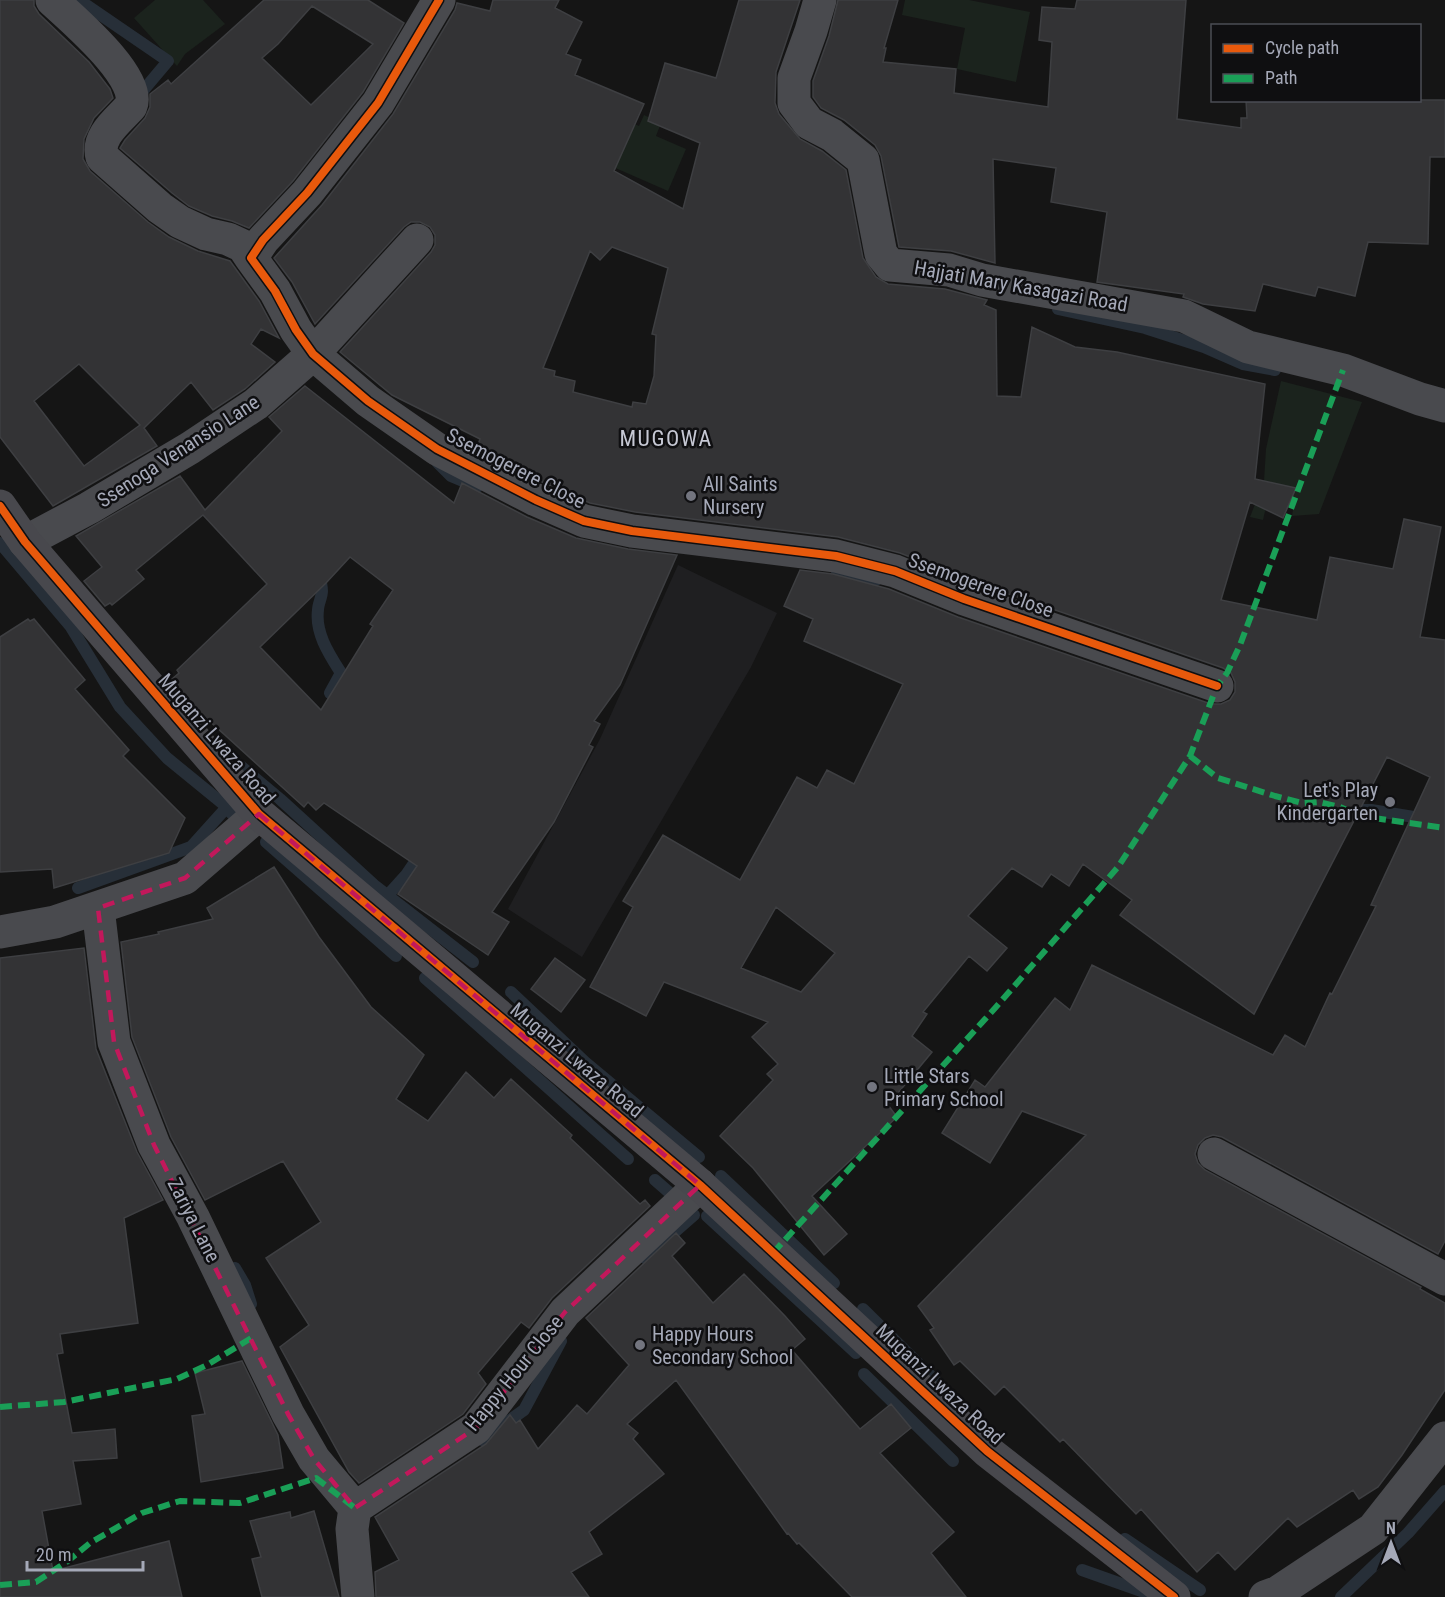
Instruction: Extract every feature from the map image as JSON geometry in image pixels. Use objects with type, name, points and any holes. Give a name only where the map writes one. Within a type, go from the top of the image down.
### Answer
[{"type":"street","name":"Ssemogerere Close","points":[[52,0],[92,38],[119,69],[132,92],[131,106],[103,139],[100,150],[102,157],[160,208],[180,222],[206,234],[228,239],[243,246],[275,291],[296,330],[313,354],[368,401],[437,449],[536,500],[584,521],[632,531],[836,556],[895,571],[964,599],[1217,686]]},
{"type":"street","points":[[251,258],[263,240],[307,193],[378,103],[439,0]]},
{"type":"street","name":"Hajjati Mary Kasagazi Road","points":[[820,0],[812,31],[794,78],[794,103],[809,123],[832,135],[863,160],[881,254],[890,265],[949,270],[982,280],[1185,316],[1248,346],[1343,370],[1445,406]]},
{"type":"street","name":"Ssenoga Venansio Lane","points":[[25,542],[89,508],[190,448],[256,404],[313,354],[417,240]]},
{"type":"street","name":"Muganzi Lwaza Road","points":[[0,506],[25,542],[259,814],[700,1185],[987,1451],[1174,1597]]},
{"type":"street","points":[[0,932],[55,922],[185,878],[259,814]]},
{"type":"street","name":"Zariya Lane","points":[[98,908],[114,1042],[154,1145],[198,1227],[288,1414],[314,1459],[355,1508]]},
{"type":"street","points":[[1214,1154],[1445,1279]]},
{"type":"street","name":"Happy Hour Close","points":[[355,1508],[476,1428],[565,1312],[700,1185]]},
{"type":"street","points":[[1265,1597],[1278,1592],[1373,1529],[1445,1438]]},
{"type":"street","points":[[355,1508],[352,1529],[358,1597]]},
{"type":"highlighted area","points":[[259,814],[700,1185],[565,1312],[476,1428],[355,1508],[314,1459],[288,1414],[154,1145],[114,1042],[98,908],[185,878]]},
{"type":"shaded area","points":[[155,0],[203,0],[225,24],[185,54],[177,66],[134,18]]},
{"type":"shaded area","points":[[905,0],[969,0],[1030,12],[1016,82],[957,69],[965,28],[902,15]]},
{"type":"shaded area","points":[[644,115],[661,123],[656,136],[686,149],[668,191],[604,163],[623,119],[639,126]]},
{"type":"shaded area","points":[[1281,381],[1362,402],[1319,514],[1292,516],[1294,503],[1268,498],[1263,520],[1250,517],[1264,481],[1266,449]]},
{"type":"shaded area","points":[[678,565],[777,613],[751,667],[582,957],[508,909],[600,739]]},
{"type":"building","points":[[0,0],[34,0],[34,6],[39,14],[89,62],[110,89],[113,98],[94,118],[84,139],[83,159],[90,171],[148,222],[169,237],[198,251],[230,261],[259,301],[279,338],[261,329],[251,344],[275,362],[245,389],[213,410],[191,382],[144,428],[157,446],[53,506],[0,437]],"holes":[[[79,364],[140,425],[84,466],[34,401]]]},
{"type":"building","points":[[264,0],[368,0],[404,23],[363,92],[293,181],[249,228],[189,206],[120,148],[145,118],[150,107],[150,94],[168,80],[171,84]],"holes":[[[312,6],[373,44],[311,105],[262,58],[278,44]]]},
{"type":"building","points":[[493,0],[559,0],[555,8],[582,22],[566,54],[581,60],[575,75],[644,104],[614,171],[683,209],[700,143],[648,121],[665,63],[716,78],[739,0],[800,0],[776,72],[775,103],[779,114],[800,139],[822,151],[846,170],[863,258],[876,277],[888,284],[945,289],[987,300],[984,305],[996,310],[997,396],[1021,397],[1032,327],[1075,347],[1117,352],[1265,384],[1255,479],[1296,488],[1283,518],[1250,502],[1221,600],[1317,620],[1330,557],[1393,569],[1404,519],[1441,527],[1420,637],[1445,640],[1445,1241],[1438,1254],[1222,1137],[1213,1135],[1205,1138],[1198,1145],[1195,1154],[1198,1163],[1205,1170],[1421,1287],[1420,1289],[1445,1303],[1445,1390],[1378,1487],[1359,1499],[1353,1490],[1297,1527],[1288,1518],[1235,1570],[1218,1552],[1197,1572],[1141,1509],[1136,1514],[1063,1439],[1060,1442],[1004,1386],[995,1395],[960,1361],[954,1365],[930,1330],[934,1328],[918,1306],[1086,1135],[1022,1111],[990,1163],[942,1133],[975,1080],[985,1087],[1055,998],[1070,1010],[1092,965],[1273,1055],[1285,1035],[1305,1047],[1330,993],[1332,994],[1376,906],[1371,905],[1430,777],[1387,757],[1254,1014],[1120,915],[1132,900],[1083,864],[1069,886],[1051,874],[1042,887],[1012,868],[968,916],[1007,948],[987,971],[969,956],[923,1012],[927,1014],[912,1036],[932,1052],[888,1105],[897,1117],[812,1196],[847,1234],[824,1255],[753,1168],[720,1136],[773,1080],[767,1074],[778,1064],[752,1037],[768,1022],[664,982],[646,1016],[590,987],[633,907],[623,901],[663,835],[740,880],[797,777],[817,788],[827,770],[854,784],[903,684],[804,641],[813,619],[784,606],[800,570],[833,574],[889,589],[958,617],[1211,704],[1221,704],[1230,700],[1235,692],[1235,682],[1231,673],[1223,668],[971,581],[900,553],[838,537],[635,512],[590,503],[544,483],[477,448],[480,439],[392,395],[340,352],[431,252],[435,245],[435,235],[430,227],[420,222],[411,222],[404,227],[315,324],[292,282],[274,258],[322,205],[393,114],[457,3],[490,11]],"holes":[[[612,247],[668,268],[652,334],[656,335],[654,376],[646,404],[633,402],[632,407],[573,392],[575,381],[554,376],[555,371],[543,368],[590,251],[600,260]],[[776,907],[835,953],[801,992],[741,968]]]},
{"type":"building","points":[[838,0],[898,0],[884,48],[886,48],[883,62],[956,69],[954,93],[1048,107],[1052,42],[1039,40],[1042,7],[1075,9],[1077,0],[1186,0],[1177,119],[1241,128],[1241,118],[1247,118],[1246,102],[1445,100],[1445,157],[1430,157],[1428,244],[1368,242],[1355,296],[1318,287],[1315,296],[1263,284],[1255,311],[1203,304],[1183,297],[1184,294],[1097,282],[1107,212],[1051,202],[1056,168],[993,159],[995,263],[951,251],[899,247],[881,156],[875,145],[844,120],[821,108],[813,97],[813,81],[829,36]]},
{"type":"building","points":[[305,386],[454,503],[462,483],[527,517],[576,538],[628,549],[677,555],[620,685],[594,721],[600,724],[589,745],[593,747],[554,822],[492,912],[509,922],[488,955],[398,894],[417,866],[324,803],[316,810],[308,802],[304,807],[193,706],[172,679],[179,673],[177,670],[267,584],[203,515],[136,570],[144,579],[112,605],[110,603],[105,606],[84,581],[102,567],[76,536],[180,476],[205,510],[282,431],[269,417]],"holes":[[[350,557],[393,590],[370,624],[373,626],[321,710],[260,647]]]},
{"type":"building","points":[[28,619],[30,621],[34,619],[85,680],[75,689],[129,750],[123,756],[185,818],[169,853],[54,888],[52,869],[0,872],[0,637]]},
{"type":"building","points":[[274,867],[319,937],[371,1007],[424,1055],[396,1099],[428,1121],[466,1072],[494,1098],[511,1079],[572,1135],[570,1138],[640,1204],[645,1200],[650,1206],[552,1298],[529,1328],[521,1322],[478,1373],[486,1384],[463,1414],[359,1483],[349,1472],[280,1347],[309,1325],[266,1258],[321,1222],[283,1161],[205,1200],[171,1137],[132,1037],[121,942],[213,919],[207,908]]},
{"type":"building","points":[[84,948],[96,1049],[137,1152],[163,1200],[124,1218],[138,1323],[60,1334],[63,1353],[57,1354],[72,1433],[115,1429],[117,1458],[73,1461],[81,1504],[42,1511],[53,1571],[169,1541],[182,1597],[0,1597],[0,958]]},
{"type":"building","points":[[555,958],[585,980],[561,1012],[531,989]]},
{"type":"building","points":[[676,1233],[685,1243],[672,1256],[713,1303],[744,1274],[785,1316],[805,1339],[792,1350],[860,1429],[891,1404],[911,1428],[880,1453],[954,1532],[931,1553],[966,1597],[852,1597],[799,1543],[797,1544],[787,1534],[676,1380],[627,1424],[638,1433],[633,1439],[664,1474],[589,1532],[602,1554],[571,1572],[589,1597],[376,1597],[375,1572],[399,1560],[375,1517],[486,1444],[510,1415],[516,1423],[520,1420],[538,1449],[577,1405],[587,1414],[629,1365],[586,1318]]},
{"type":"building","points":[[242,1361],[278,1435],[283,1468],[201,1482],[192,1416],[205,1414],[195,1373]]},
{"type":"building","points":[[314,1511],[339,1597],[262,1597],[252,1559],[261,1557],[250,1521],[290,1512],[291,1518]]},
{"type":"waterway","points":[[79,0],[168,61],[136,99]]},
{"type":"waterway","points":[[1058,309],[1145,328],[1204,347],[1243,364],[1275,370]]},
{"type":"waterway","points":[[437,462],[451,476],[477,487]]},
{"type":"waterway","points":[[0,543],[71,627],[120,707],[167,758],[227,807],[232,814]]},
{"type":"waterway","points":[[836,569],[854,579],[876,580]]},
{"type":"waterway","points":[[321,572],[319,627],[324,643],[341,673],[330,693],[345,702]]},
{"type":"waterway","points":[[225,753],[280,799],[374,885],[473,962]]},
{"type":"waterway","points":[[78,888],[191,847],[227,807]]},
{"type":"waterway","points":[[1344,810],[1371,810],[1445,822]]},
{"type":"waterway","points":[[266,842],[396,956]]},
{"type":"waterway","points":[[387,896],[406,875],[423,850]]},
{"type":"waterway","points":[[425,978],[628,1159]]},
{"type":"waterway","points":[[511,992],[585,1062],[699,1157]]},
{"type":"waterway","points":[[721,1176],[834,1283]]},
{"type":"waterway","points":[[655,1180],[671,1194]]},
{"type":"waterway","points":[[645,1258],[694,1215]]},
{"type":"waterway","points":[[707,1216],[856,1353]]},
{"type":"waterway","points":[[235,1268],[245,1285],[251,1304]]},
{"type":"waterway","points":[[863,1309],[945,1390]]},
{"type":"waterway","points":[[482,1440],[524,1410],[561,1341]]},
{"type":"waterway","points":[[864,1374],[953,1461]]},
{"type":"waterway","points":[[1341,1597],[1408,1533],[1445,1491]]},
{"type":"waterway","points":[[1125,1539],[1200,1590]]},
{"type":"waterway","points":[[1082,1570],[1144,1592],[1147,1597]]},
{"type":"marked path","points":[[773,1253],[996,1007],[1118,867],[1190,756],[1217,686],[1227,673],[1240,645],[1343,370]]},
{"type":"marked path","points":[[1190,756],[1218,778],[1275,796],[1302,803],[1319,802],[1340,807],[1360,816],[1445,828]]},
{"type":"marked path","points":[[0,1407],[64,1402],[177,1379],[207,1365],[253,1337]]},
{"type":"marked path","points":[[0,1585],[36,1582],[90,1543],[142,1513],[180,1501],[240,1503],[316,1478],[355,1508]]},
{"type":"cycle path","points":[[439,0],[378,103],[307,193],[263,240],[251,258],[275,291],[296,330],[313,354],[368,401],[437,449],[536,500],[584,521],[632,531],[836,556],[895,571],[964,599],[1217,686]]},
{"type":"cycle path","points":[[0,506],[25,542],[259,814],[700,1185],[987,1451],[1174,1597]]},
{"type":"place","name":"All Saints Nursery","points":[[691,496]]},
{"type":"place","name":"Let's Play Kindergarten","points":[[1390,802]]},
{"type":"place","name":"Little Stars Primary School","points":[[872,1087]]},
{"type":"place","name":"Happy Hours Secondary School","points":[[640,1345]]},
{"type":"district","name":"MUGOWA","points":[[666,438]]}]
